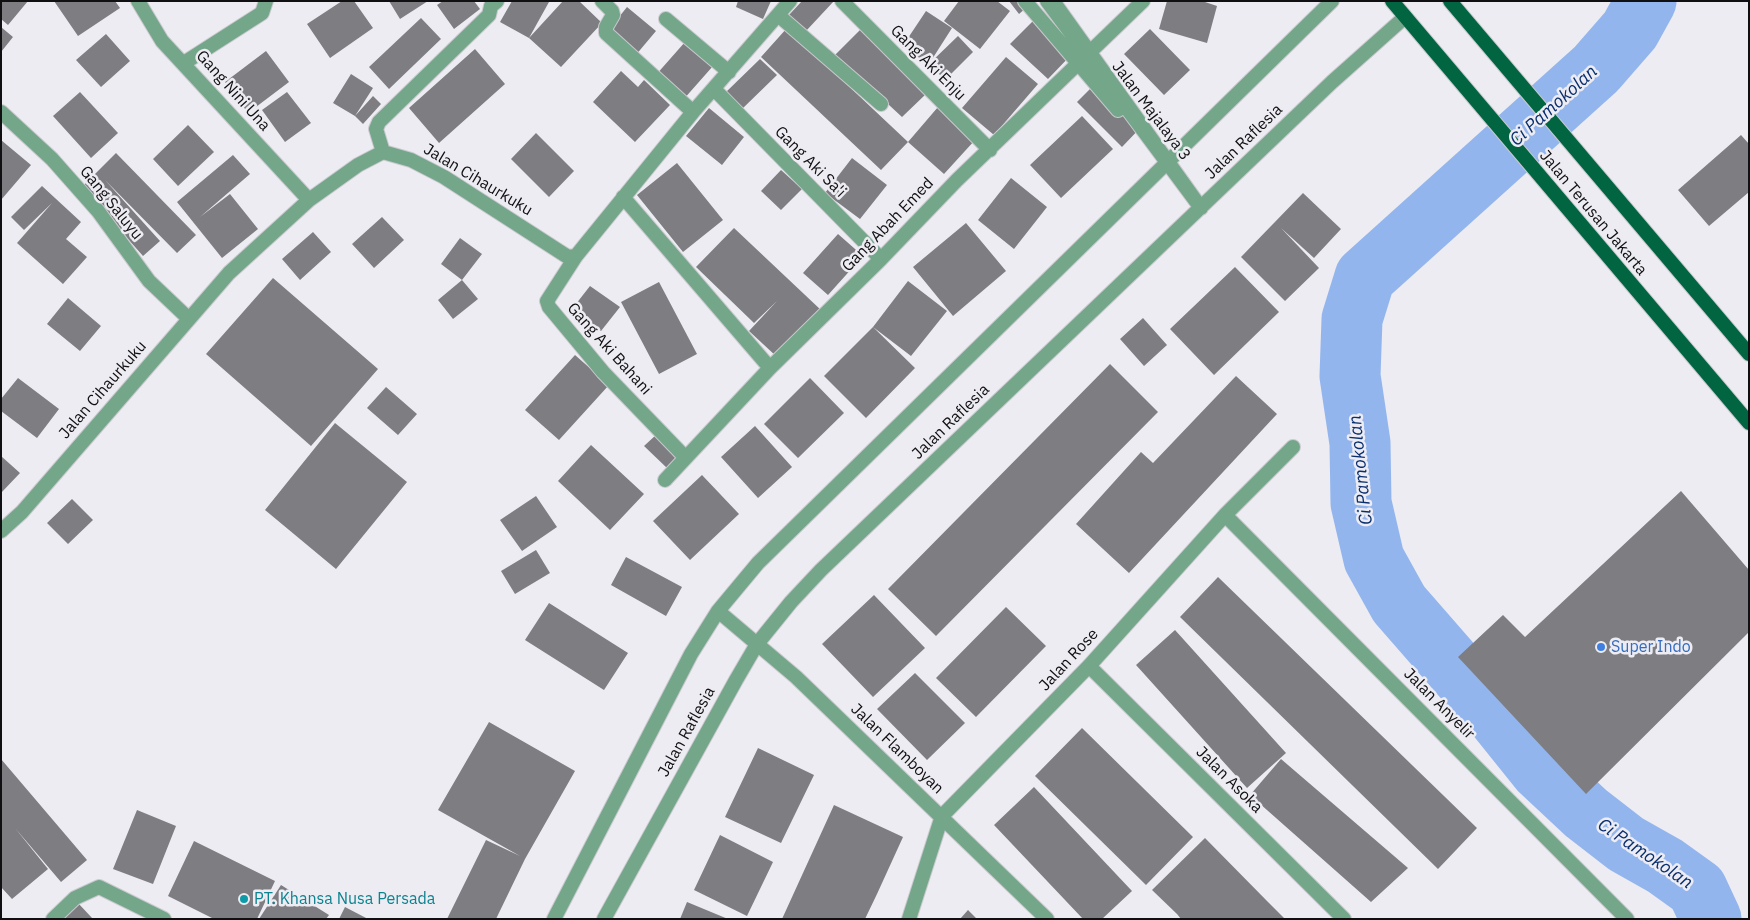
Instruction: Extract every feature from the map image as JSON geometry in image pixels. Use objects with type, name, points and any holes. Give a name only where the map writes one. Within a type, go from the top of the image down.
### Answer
[{"type":"main road","name":"Jalan Terusan Jakarta","points":[[1392,1],[1539,178],[1749,424]]},
{"type":"main road","name":"Jalan Terusan Jakarta","points":[[1450,1],[1749,354]]},
{"type":"street","name":"Gang Nini Una","points":[[138,1],[162,40],[184,62],[210,95],[309,200]]},
{"type":"street","points":[[184,62],[262,13],[266,1]]},
{"type":"street","points":[[383,152],[376,129],[379,122],[489,15],[491,6],[497,1]]},
{"type":"street","points":[[602,1],[612,11],[613,15],[606,27],[606,32],[693,112]]},
{"type":"street","points":[[576,256],[693,112],[790,1]]},
{"type":"street","name":"Gang Aki Enju","points":[[842,1],[990,150]]},
{"type":"street","points":[[1025,1],[1201,208]]},
{"type":"street","name":"Jalan Majalaya 3","points":[[1047,1],[1201,208]]},
{"type":"street","name":"Jalan Majalaya 3","points":[[1053,1],[1201,208]]},
{"type":"street","name":"Gang Abah Emed","points":[[665,480],[770,368],[881,259],[957,180],[1143,1]]},
{"type":"street","name":"Jalan Raflesia","points":[[554,919],[691,654],[718,612],[758,563],[784,535],[1332,1]]},
{"type":"street","points":[[778,15],[881,104]]},
{"type":"street","name":"Jalan Raflesia","points":[[604,919],[757,644],[821,570],[1332,82],[1405,17]]},
{"type":"street","points":[[666,20],[729,72]]},
{"type":"street","name":"Gang Aki Sa'i","points":[[714,89],[881,259]]},
{"type":"street","name":"Gang Saluyu","points":[[1,112],[52,159],[98,211],[149,281],[189,319]]},
{"type":"street","name":"Jalan Cihaurkuku","points":[[1,531],[22,512],[229,273],[309,200],[358,165],[383,152],[411,160],[444,177],[568,257],[576,256]]},
{"type":"street","points":[[623,197],[770,368]]},
{"type":"street","name":"Gang Aki Bahani","points":[[576,256],[547,301],[549,307],[603,372],[685,457]]},
{"type":"street","name":"Jalan Rose","points":[[909,919],[942,816],[1089,666],[1225,515],[1293,447]]},
{"type":"street","name":"Jalan Anyelir","points":[[1225,515],[1627,919]]},
{"type":"street","name":"Jalan Flamboyan","points":[[718,612],[796,677],[1047,919]]},
{"type":"street","name":"Jalan Asoka","points":[[1089,666],[1344,919]]},
{"type":"street","points":[[53,919],[75,898],[99,887],[164,919]]},
{"type":"building","points":[[1,1],[28,1],[8,25],[1,19]]},
{"type":"building","points":[[54,1],[115,1],[120,8],[78,36]]},
{"type":"building","points":[[342,1],[354,1],[373,28],[330,58],[307,24]]},
{"type":"building","points":[[389,1],[428,1],[400,19]]},
{"type":"building","points":[[443,1],[474,1],[480,9],[454,29],[437,5]]},
{"type":"building","points":[[512,1],[549,2],[529,38],[500,22]]},
{"type":"building","points":[[563,1],[579,1],[602,23],[561,67],[529,38]]},
{"type":"building","points":[[738,1],[771,1],[763,19],[736,7]]},
{"type":"building","points":[[802,1],[834,1],[806,31],[789,15]]},
{"type":"building","points":[[959,1],[997,1],[1010,11],[980,49],[944,21]]},
{"type":"building","points":[[1009,1],[1034,1],[1019,14]]},
{"type":"building","points":[[1167,1],[1202,1],[1217,6],[1207,43],[1159,29]]},
{"type":"building","points":[[627,7],[656,31],[635,56],[607,32]]},
{"type":"building","points":[[926,11],[952,28],[929,64],[902,47]]},
{"type":"building","points":[[421,18],[441,39],[389,89],[369,67]]},
{"type":"building","points":[[1035,19],[1072,54],[1048,79],[1010,44]]},
{"type":"building","points":[[1,27],[13,37],[1,52]]},
{"type":"building","points":[[787,28],[908,142],[881,170],[761,57]]},
{"type":"building","points":[[861,29],[926,94],[902,117],[835,55]]},
{"type":"building","points":[[1150,29],[1190,70],[1164,95],[1124,54]]},
{"type":"building","points":[[106,34],[130,61],[101,87],[76,60]]},
{"type":"building","points":[[958,36],[973,52],[945,80],[929,64]]},
{"type":"building","points":[[685,42],[713,66],[683,100],[655,76]]},
{"type":"building","points":[[475,49],[505,84],[439,143],[409,108]]},
{"type":"building","points":[[266,51],[289,82],[248,113],[225,82]]},
{"type":"building","points":[[1006,57],[1038,84],[994,135],[962,108]]},
{"type":"building","points":[[760,59],[777,75],[741,110],[724,94]]},
{"type":"building","points":[[621,71],[638,87],[644,80],[670,105],[635,142],[593,102]]},
{"type":"building","points":[[351,74],[373,88],[355,116],[333,103]]},
{"type":"building","points":[[1099,80],[1144,124],[1122,147],[1077,102]]},
{"type":"building","points":[[80,92],[118,133],[91,158],[53,116]]},
{"type":"building","points":[[287,92],[311,123],[285,142],[262,110]]},
{"type":"building","points":[[373,96],[381,104],[363,124],[355,116]]},
{"type":"building","points":[[938,107],[975,140],[944,174],[908,142]]},
{"type":"building","points":[[709,108],[744,137],[722,165],[686,136]]},
{"type":"building","points":[[1082,116],[1113,149],[1061,198],[1030,165]]},
{"type":"building","points":[[188,125],[214,152],[178,186],[153,159]]},
{"type":"building","points":[[536,133],[574,171],[549,197],[511,159]]},
{"type":"building","points":[[1741,135],[1749,144],[1749,192],[1709,226],[1678,190]]},
{"type":"building","points":[[1,140],[31,165],[1,200]]},
{"type":"building","points":[[116,153],[196,235],[177,253],[105,180],[160,241],[143,256],[82,187]]},
{"type":"building","points":[[233,155],[250,174],[200,217],[230,194],[258,229],[222,258],[177,202]]},
{"type":"building","points":[[852,158],[887,185],[860,219],[825,193]]},
{"type":"building","points":[[677,163],[723,220],[683,252],[637,195]]},
{"type":"building","points":[[781,170],[802,189],[781,210],[761,191]]},
{"type":"building","points":[[1011,178],[1047,207],[1014,249],[978,220]]},
{"type":"building","points":[[42,186],[81,222],[66,239],[87,257],[63,284],[17,243],[52,203],[24,230],[11,217]]},
{"type":"building","points":[[1303,193],[1341,229],[1314,258],[1281,228],[1319,268],[1285,301],[1241,257]]},
{"type":"building","points":[[382,217],[404,240],[374,268],[352,244]]},
{"type":"building","points":[[966,223],[1006,271],[953,316],[913,267]]},
{"type":"building","points":[[734,228],[822,311],[777,357],[749,331],[777,301],[754,323],[696,267]]},
{"type":"building","points":[[313,232],[331,252],[300,280],[282,259]]},
{"type":"building","points":[[838,234],[863,256],[828,295],[803,273]]},
{"type":"building","points":[[460,238],[482,254],[462,280],[441,264]]},
{"type":"building","points":[[1235,267],[1279,312],[1214,375],[1170,329]]},
{"type":"building","points":[[273,278],[378,369],[311,446],[206,354]]},
{"type":"building","points":[[462,280],[478,299],[453,319],[438,300]]},
{"type":"building","points":[[908,281],[947,311],[911,356],[873,327]]},
{"type":"building","points":[[659,282],[697,354],[659,374],[621,302]]},
{"type":"building","points":[[590,286],[620,307],[601,331],[572,309]]},
{"type":"building","points":[[68,298],[101,326],[80,351],[47,324]]},
{"type":"building","points":[[1143,318],[1167,345],[1144,366],[1120,339]]},
{"type":"building","points":[[873,327],[915,368],[866,418],[824,376]]},
{"type":"building","points":[[575,355],[609,385],[559,440],[525,410]]},
{"type":"building","points":[[1110,364],[1158,412],[936,636],[888,589]]},
{"type":"building","points":[[1236,376],[1277,414],[1129,573],[1076,524],[1141,452],[1153,463]]},
{"type":"building","points":[[18,378],[59,409],[37,438],[1,411],[1,399]]},
{"type":"building","points":[[810,378],[844,413],[798,458],[764,424]]},
{"type":"building","points":[[386,387],[417,414],[398,435],[367,408]]},
{"type":"building","points":[[335,423],[407,482],[336,569],[265,510]]},
{"type":"building","points":[[755,426],[792,467],[758,498],[721,457]]},
{"type":"building","points":[[657,434],[680,456],[668,469],[644,446]]},
{"type":"building","points":[[591,445],[644,494],[610,530],[558,481]]},
{"type":"building","points":[[1,456],[20,473],[1,493]]},
{"type":"building","points":[[702,475],[739,514],[690,560],[653,521]]},
{"type":"building","name":"Super Indo","points":[[1681,491],[1749,570],[1749,632],[1586,794],[1458,657],[1503,615],[1525,637]]},
{"type":"building","points":[[536,496],[557,527],[522,551],[500,520]]},
{"type":"building","points":[[72,499],[93,520],[68,544],[47,523]]},
{"type":"building","points":[[536,550],[550,573],[515,594],[501,571]]},
{"type":"building","points":[[626,557],[682,587],[666,616],[611,585]]},
{"type":"building","points":[[1218,577],[1477,828],[1438,869],[1180,617]]},
{"type":"building","points":[[874,595],[925,648],[873,697],[822,644]]},
{"type":"building","points":[[549,603],[628,653],[604,690],[525,640]]},
{"type":"building","points":[[1006,607],[1046,646],[976,717],[936,678]]},
{"type":"building","points":[[1175,630],[1286,753],[1247,788],[1136,665]]},
{"type":"building","points":[[915,673],[965,723],[927,760],[877,709]]},
{"type":"building","points":[[489,722],[575,771],[525,859],[496,919],[447,919],[486,840],[520,856],[438,810]]},
{"type":"building","points":[[1082,728],[1193,837],[1146,885],[1035,776]]},
{"type":"building","points":[[758,748],[814,775],[781,843],[725,817]]},
{"type":"building","points":[[1,759],[87,860],[61,882],[15,828],[48,869],[12,899],[1,887]]},
{"type":"building","points":[[1281,759],[1408,868],[1371,902],[1250,795]]},
{"type":"building","points":[[1034,787],[1132,891],[1102,919],[1083,919],[994,825]]},
{"type":"building","points":[[834,805],[903,837],[877,894],[865,919],[782,919]]},
{"type":"building","points":[[137,810],[176,826],[153,884],[113,869]]},
{"type":"building","points":[[720,835],[773,862],[747,916],[694,890]]},
{"type":"building","points":[[1205,838],[1285,919],[1181,919],[1152,890]]},
{"type":"building","points":[[194,841],[275,881],[257,919],[214,919],[168,896]]},
{"type":"building","points":[[281,885],[329,915],[326,919],[259,919]]},
{"type":"building","points":[[687,902],[728,919],[680,919]]},
{"type":"building","points":[[78,903],[93,919],[61,919]]},
{"type":"building","points":[[345,907],[368,919],[339,919]]},
{"type":"building","points":[[968,910],[977,919],[960,919]]},
{"type":"waterway","name":"Ci Pamokolan","points":[[1646,1],[1630,30],[1596,69],[1365,277],[1352,319],[1350,376],[1360,443],[1361,503],[1374,559],[1399,604],[1495,714],[1540,770],[1586,813],[1626,844],[1665,866],[1697,889],[1711,919]]},
{"type":"place","name":"Super Indo","points":[[1601,647]]},
{"type":"place","name":"PT. Khansa Nusa Persada","points":[[244,899]]}]
